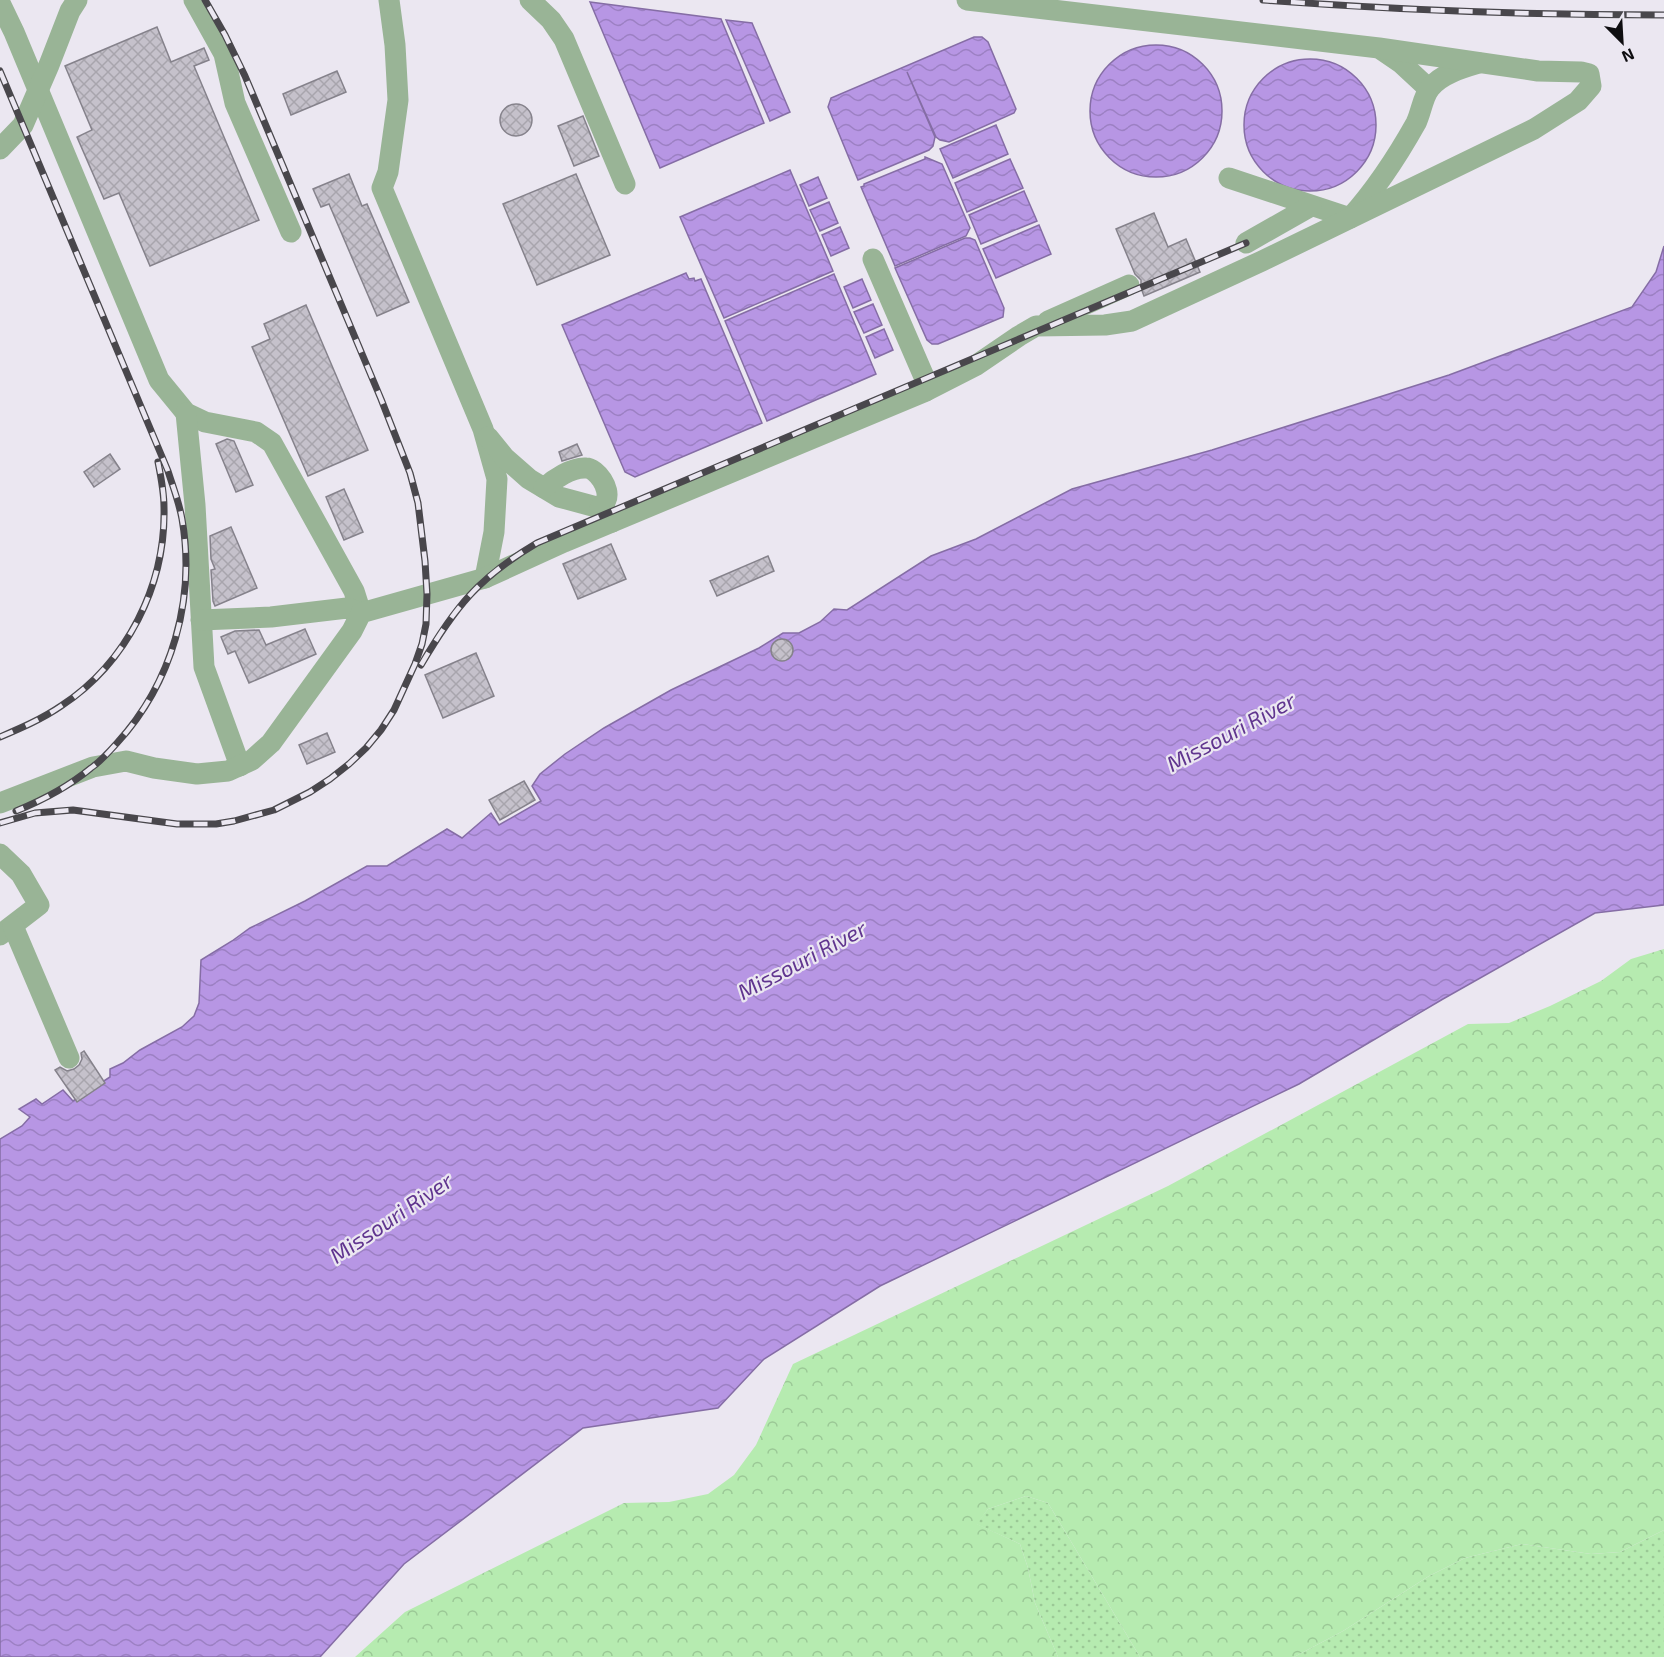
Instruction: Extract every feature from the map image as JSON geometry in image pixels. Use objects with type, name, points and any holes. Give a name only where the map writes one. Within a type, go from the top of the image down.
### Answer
[{"type":"street","points":[[0,149],[23,125],[70,11],[77,0]]},
{"type":"street","points":[[194,0],[224,54],[235,103],[291,232]]},
{"type":"street","points":[[389,0],[395,45],[398,100],[388,172],[382,188],[483,429],[497,479],[494,532],[485,578]]},
{"type":"street","points":[[530,0],[551,20],[564,39],[625,184]]},
{"type":"street","points":[[967,0],[1380,48],[1538,71],[1589,74],[1591,86],[1578,101],[1534,129],[1132,321],[1105,325],[1036,326]]},
{"type":"street","points":[[0,3],[159,380],[186,413],[205,422],[256,432],[272,443],[354,591],[361,613],[352,631],[271,743],[252,760],[228,771],[197,774],[154,768],[126,761],[93,767],[0,803]]},
{"type":"street","points":[[1380,48],[1401,63],[1429,89]]},
{"type":"street","points":[[1350,218],[1369,196],[1400,151],[1419,116],[1429,89],[1459,69],[1482,62]]},
{"type":"street","points":[[1229,178],[1350,218]]},
{"type":"street","points":[[1246,243],[1311,206]]},
{"type":"street","points":[[873,260],[925,379],[926,390]]},
{"type":"street","points":[[201,620],[270,617],[347,608],[361,613],[485,578],[606,515],[926,390],[975,366],[1036,326],[1129,285]]},
{"type":"street","points":[[186,413],[195,506],[204,667],[240,766]]},
{"type":"street","points":[[483,429],[505,458],[529,479],[559,497],[606,515]]},
{"type":"street","points":[[544,488],[558,477],[582,468],[589,468],[595,471],[606,486],[608,494],[606,515]]},
{"type":"street","points":[[0,854],[21,874],[39,905],[7,931],[69,1058]]},
{"type":"green space","points":[[1664,949],[1664,1530],[1620,1552],[1591,1554],[1522,1544],[1465,1558],[1429,1576],[1343,1631],[1294,1657],[1140,1657],[1048,1503],[1026,1496],[988,1509],[977,1524],[1020,1544],[1028,1568],[1035,1603],[1058,1657],[355,1657],[405,1612],[624,1503],[669,1502],[708,1494],[734,1475],[756,1445],[793,1364],[1168,1186],[1468,1024],[1509,1023],[1601,981],[1631,959]]},
{"type":"green space","points":[[1026,1496],[1048,1503],[1140,1657],[1058,1657],[1035,1603],[1028,1568],[1020,1544],[976,1524],[988,1509]]},
{"type":"green space","points":[[1664,1530],[1664,1657],[1294,1657],[1343,1631],[1429,1576],[1465,1558],[1522,1544],[1591,1554],[1620,1552]]},
{"type":"water","points":[[590,2],[721,19],[764,123],[660,168]]},
{"type":"water","points":[[726,20],[752,23],[790,112],[770,121]]},
{"type":"water","points":[[974,37],[982,37],[988,42],[1016,109],[1014,113],[949,142],[940,140],[936,137],[907,72],[935,137],[933,146],[929,150],[858,180],[828,107],[831,98]]},
{"type":"water","points":[[1156,45],[1181,50],[1203,64],[1217,86],[1222,111],[1217,136],[1203,158],[1181,172],[1156,177],[1131,172],[1109,158],[1095,136],[1090,111],[1095,86],[1109,64],[1131,50]]},
{"type":"water","points":[[1310,59],[1335,64],[1357,78],[1371,100],[1376,125],[1371,150],[1357,172],[1335,186],[1310,191],[1285,186],[1263,172],[1249,150],[1244,125],[1249,100],[1263,78],[1285,64]]},
{"type":"water","points":[[996,125],[1008,154],[953,178],[940,149]]},
{"type":"water","points":[[925,157],[942,164],[970,228],[966,236],[895,266],[861,187],[925,159]]},
{"type":"water","points":[[1010,159],[1023,188],[967,212],[955,183]]},
{"type":"water","points":[[790,170],[833,271],[724,318],[680,217]]},
{"type":"water","points":[[818,177],[827,198],[809,206],[800,185]]},
{"type":"water","points":[[1024,191],[1037,221],[981,244],[969,215]]},
{"type":"water","points":[[829,202],[838,223],[820,231],[810,210]]},
{"type":"water","points":[[1039,225],[1051,254],[996,278],[983,249]]},
{"type":"water","points":[[840,227],[849,248],[831,256],[822,235]]},
{"type":"water","points":[[965,238],[975,240],[1004,308],[1003,317],[938,344],[932,344],[927,340],[895,268]]},
{"type":"water","name":"Missouri River","points":[[1664,246],[1664,905],[1595,913],[1299,1084],[880,1286],[764,1359],[718,1408],[583,1428],[404,1564],[320,1657],[0,1657],[0,1139],[22,1126],[30,1117],[19,1109],[36,1099],[42,1104],[63,1090],[73,1101],[110,1077],[110,1069],[182,1027],[194,1016],[199,1003],[201,960],[250,928],[305,901],[367,866],[387,866],[447,829],[462,838],[491,813],[499,825],[541,801],[532,786],[540,774],[565,754],[604,728],[671,690],[759,648],[783,633],[799,633],[820,622],[834,609],[847,610],[931,556],[976,539],[1072,489],[1212,450],[1449,375],[1632,307],[1656,272]]},
{"type":"water","points":[[686,273],[689,279],[694,278],[695,281],[701,279],[762,423],[635,477],[625,472],[562,325]]},
{"type":"water","points":[[834,274],[876,374],[767,421],[725,321]]},
{"type":"water","points":[[862,279],[871,300],[853,308],[844,287]]},
{"type":"water","points":[[873,304],[882,325],[864,333],[854,312]]},
{"type":"water","points":[[884,329],[893,350],[875,358],[866,337]]},
{"type":"building","points":[[157,27],[171,62],[204,48],[209,60],[194,66],[259,220],[150,266],[119,193],[104,199],[77,137],[92,130],[65,66]]},
{"type":"building","points":[[337,71],[346,92],[291,115],[283,94]]},
{"type":"building","points":[[516,104],[527,109],[532,120],[527,131],[516,136],[505,131],[500,120],[505,109]]},
{"type":"building","points":[[583,116],[599,156],[574,166],[558,126]]},
{"type":"building","points":[[349,174],[362,206],[367,204],[409,302],[377,316],[329,204],[321,207],[313,189]]},
{"type":"building","points":[[576,174],[610,255],[537,285],[503,204]]},
{"type":"building","points":[[1154,213],[1168,247],[1186,239],[1200,272],[1144,296],[1141,280],[1135,274],[1116,229]]},
{"type":"building","points":[[306,305],[368,450],[308,476],[252,347],[270,339],[264,324]]},
{"type":"building","points":[[227,439],[234,441],[253,485],[236,492],[216,444]]},
{"type":"building","points":[[577,444],[582,455],[562,461],[559,452]]},
{"type":"building","points":[[110,454],[120,469],[94,487],[84,472]]},
{"type":"building","points":[[344,489],[363,532],[344,540],[326,497]]},
{"type":"building","points":[[231,527],[257,588],[215,606],[211,570],[215,569],[211,559],[210,536]]},
{"type":"building","points":[[611,544],[626,579],[578,599],[563,564]]},
{"type":"building","points":[[768,556],[774,571],[717,596],[710,581]]},
{"type":"building","points":[[305,629],[316,654],[249,683],[235,651],[228,654],[221,637],[235,631],[259,630],[266,645]]},
{"type":"building","points":[[782,639],[792,646],[793,650],[786,660],[782,661],[772,654],[771,650],[778,640]]},
{"type":"building","points":[[476,653],[494,696],[443,718],[425,675]]},
{"type":"building","points":[[327,733],[335,752],[307,764],[299,745]]},
{"type":"building","points":[[524,781],[535,800],[500,820],[489,800]]},
{"type":"building","points":[[84,1051],[105,1083],[77,1102],[55,1070],[60,1067],[67,1071],[74,1069],[79,1065],[82,1059],[81,1053]]},
{"type":"railway","points":[[0,823],[35,813],[73,810],[177,824],[216,824],[274,810],[330,779],[366,748],[394,710],[422,644],[426,624],[425,561],[418,503],[410,473],[245,76],[205,0]]},
{"type":"railway","points":[[1263,0],[1463,11],[1664,15]]},
{"type":"railway","points":[[0,71],[168,471],[181,513],[185,549],[182,609],[175,638],[165,667],[136,719],[108,753],[82,775],[55,792],[16,811]]},
{"type":"railway","points":[[421,665],[445,626],[470,595],[499,569],[537,543],[1246,243]]},
{"type":"railway","points":[[0,737],[46,715],[84,688],[105,668],[123,645],[138,620],[150,593],[163,536],[164,501],[158,462]]}]
